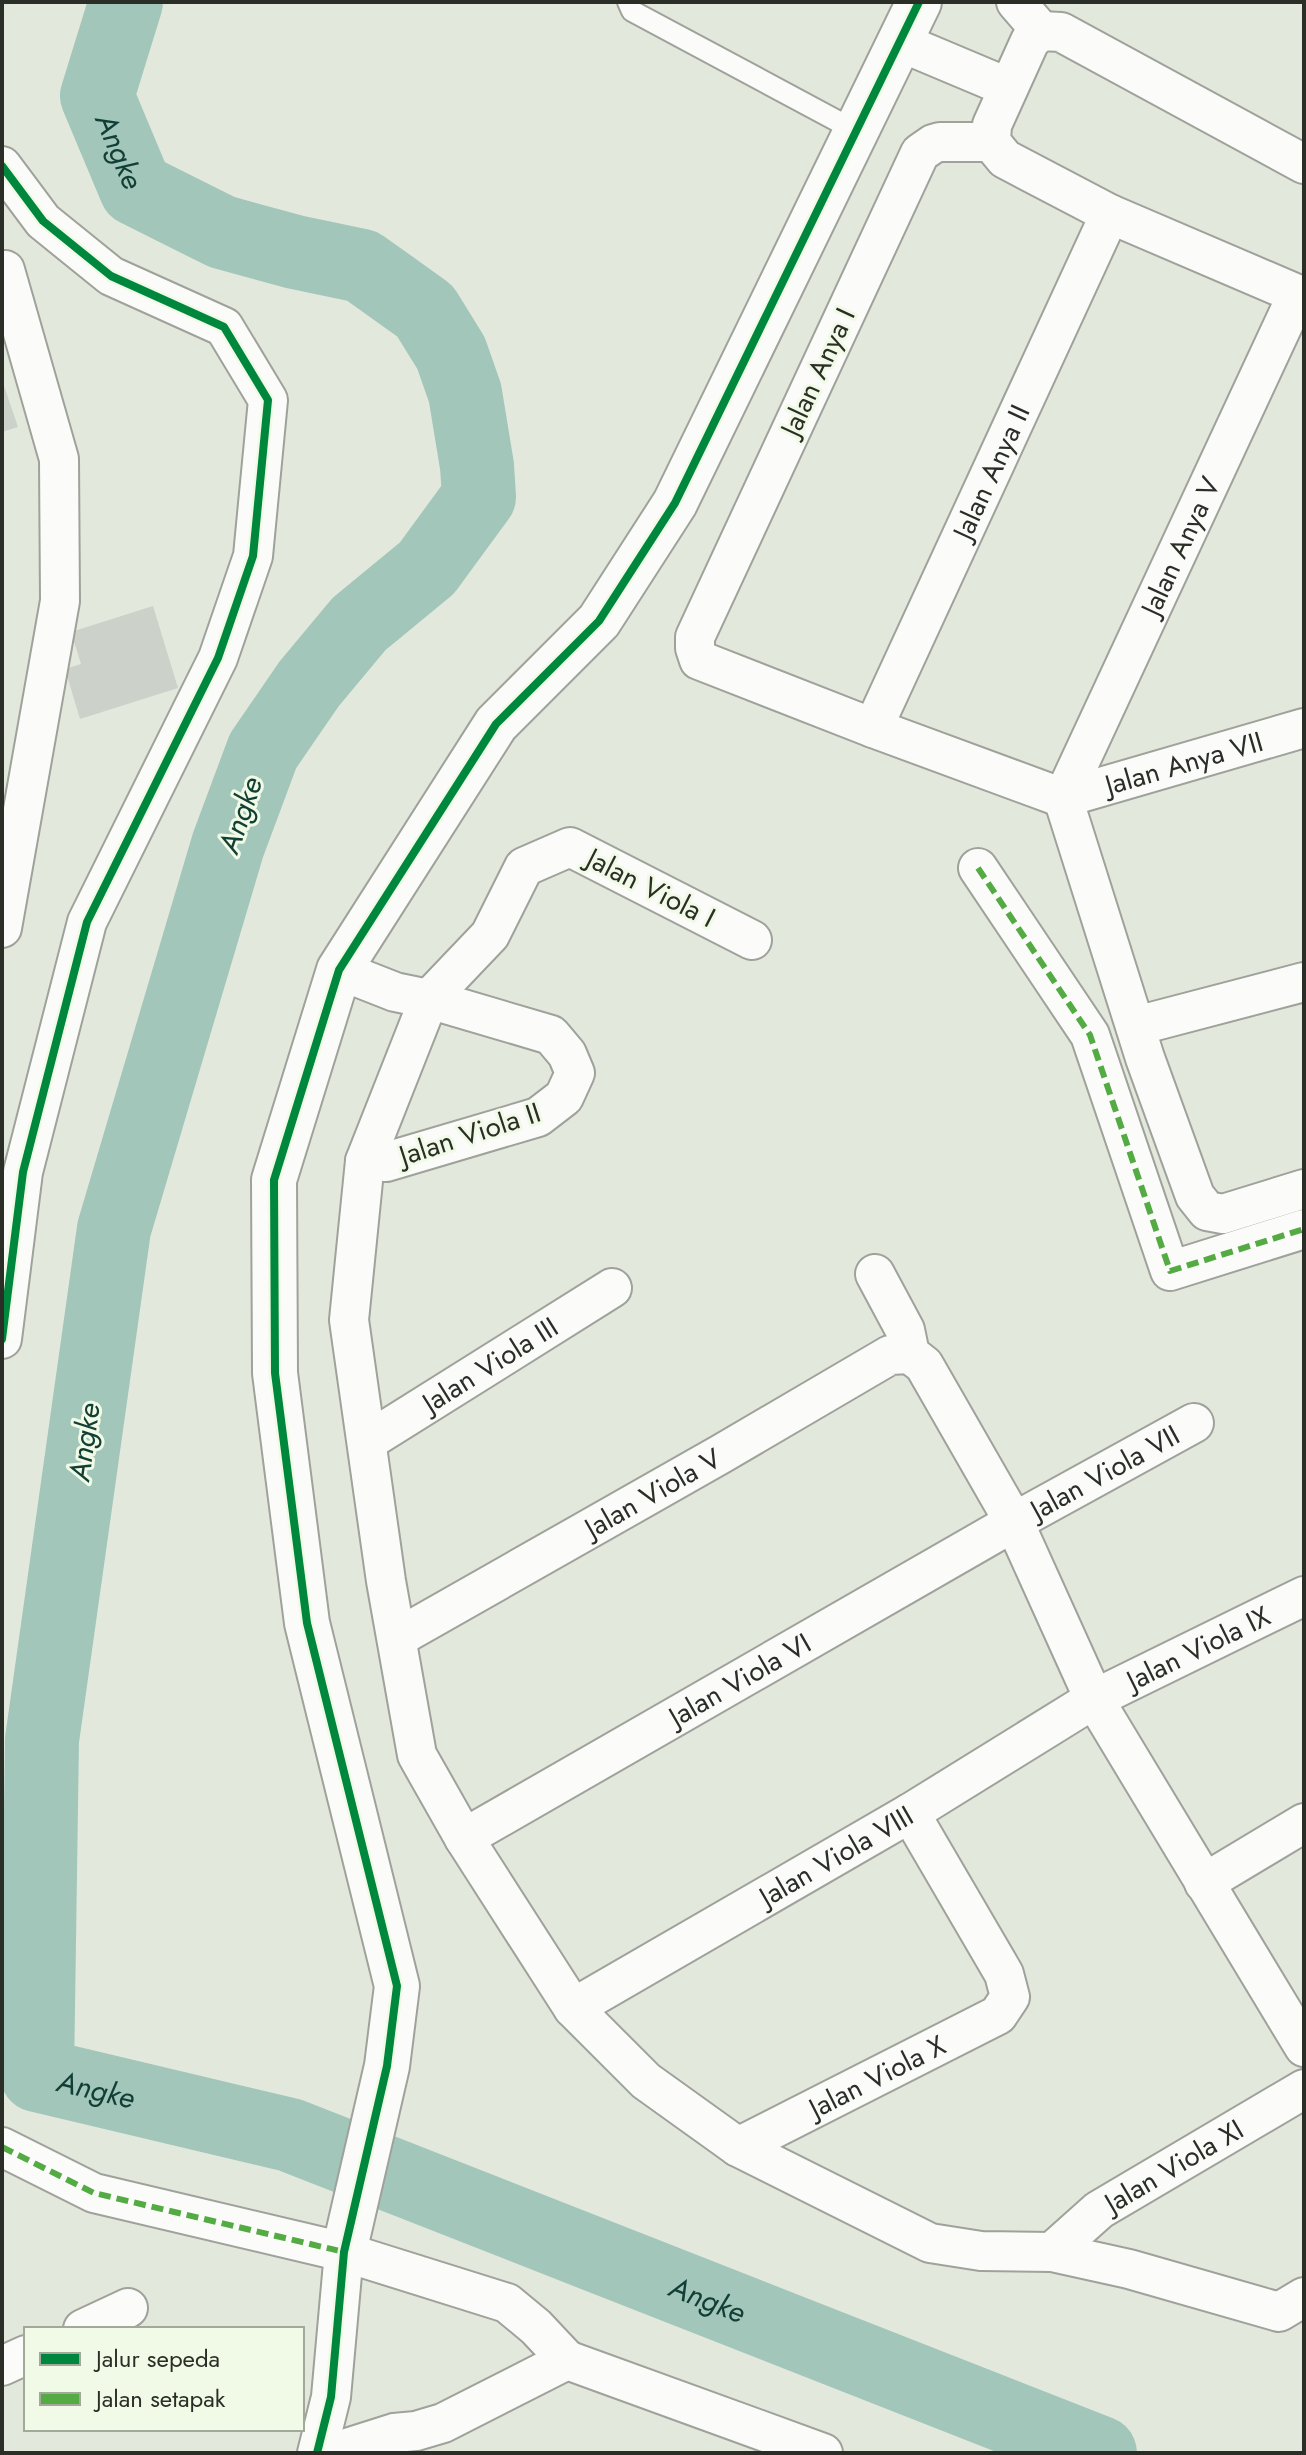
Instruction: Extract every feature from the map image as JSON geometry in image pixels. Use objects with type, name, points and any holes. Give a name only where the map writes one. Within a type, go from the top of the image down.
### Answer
[{"type":"street","points":[[317,2453],[331,2397],[346,2241],[387,2066],[397,1986],[307,1623],[275,1373],[274,1180],[339,970],[496,724],[599,621],[675,503],[919,2]]},
{"type":"street","points":[[1016,2],[1041,31]]},
{"type":"street","points":[[1300,296],[1110,214],[1005,159],[991,142],[992,125],[1030,41],[1041,31],[1061,32],[1304,164]]},
{"type":"street","points":[[900,42],[1007,87]]},
{"type":"street","name":"Jalan Anya I","points":[[873,728],[699,660],[695,637],[920,153],[940,142],[991,142]]},
{"type":"street","points":[[2,166],[43,221],[111,276],[224,327],[268,400],[253,556],[218,658],[87,922],[23,1172],[2,1339]]},
{"type":"street","name":"Jalan Anya II","points":[[873,728],[1110,214]]},
{"type":"street","points":[[2,270],[5,270],[59,459],[60,601],[2,928]]},
{"type":"street","name":"Jalan Anya V","points":[[1063,798],[1300,296]]},
{"type":"street","points":[[873,728],[1063,798],[1145,1058],[1195,1196],[1207,1211],[1223,1214],[1304,1189]]},
{"type":"street","name":"Jalan Anya VII","points":[[1063,798],[1304,728]]},
{"type":"street","name":"Jalan Viola I","points":[[429,999],[490,935],[524,867],[570,847],[752,940]]},
{"type":"street","points":[[978,868],[1090,1035],[1170,1271],[1304,1229]]},
{"type":"street","points":[[339,970],[395,992],[429,999],[365,1161],[349,1320],[386,1581],[417,1755],[464,1838],[573,2008],[646,2081],[738,2147],[930,2243],[981,2251],[1052,2252],[1129,2269],[1279,2312],[1304,2297]]},
{"type":"street","points":[[1136,1026],[1304,982]]},
{"type":"street","name":"Jalan Viola II","points":[[365,1161],[386,1162],[538,1117],[564,1097],[575,1073],[567,1054],[551,1035],[429,999]]},
{"type":"street","points":[[875,1274],[905,1330],[910,1354],[924,1365],[1014,1522],[1094,1699],[1304,2047]]},
{"type":"street","name":"Jalan Viola III","points":[[368,1441],[612,1288]]},
{"type":"street","name":"Jalan Viola V","points":[[397,1638],[709,1462],[890,1355],[910,1354]]},
{"type":"street","name":"Jalan Viola VII","points":[[1014,1522],[1194,1423]]},
{"type":"street","name":"Jalan Viola VI","points":[[464,1838],[1014,1522]]},
{"type":"street","name":"Jalan Viola IX","points":[[1094,1699],[1304,1596]]},
{"type":"street","name":"Jalan Viola VIII","points":[[573,2008],[910,1813],[1094,1699]]},
{"type":"street","name":"Jalan Viola X","points":[[738,2147],[998,2015],[1010,1997],[1004,1974],[910,1813]]},
{"type":"street","points":[[1204,1883],[1304,1823]]},
{"type":"street","name":"Jalan Viola XI","points":[[1052,2252],[1099,2210],[1304,2089]]},
{"type":"street","points":[[2,2147],[94,2193],[346,2241],[507,2303],[536,2327],[567,2360],[823,2453]]},
{"type":"street","points":[[87,2327],[128,2308]]},
{"type":"street","points":[[2,2366],[24,2356]]},
{"type":"street","points":[[331,2453],[394,2433],[416,2431],[443,2423],[567,2360]]},
{"type":"lane","points":[[628,2],[632,11],[856,131]]},
{"type":"building","points":[[2,380],[18,427],[2,432]]},
{"type":"building","points":[[153,606],[178,688],[80,719],[65,669],[81,664],[71,632]]},
{"type":"waterway","name":"Angke","points":[[126,2],[97,96],[136,189],[222,232],[362,266],[425,311],[451,353],[465,393],[479,497],[427,568],[359,624],[309,684],[263,751],[228,845],[114,1229],[42,1740],[37,2075],[290,2135],[1100,2453]]},
{"type":"marked path","points":[[978,868],[1090,1035],[1170,1271],[1304,1229]]},
{"type":"marked path","points":[[2,2147],[94,2193],[344,2252]]},
{"type":"cycle path","points":[[317,2453],[331,2397],[344,2252],[387,2066],[397,1986],[307,1623],[275,1373],[274,1180],[339,970],[496,724],[599,621],[675,503],[919,2]]},
{"type":"cycle path","points":[[2,166],[43,221],[111,276],[224,327],[268,400],[253,556],[218,658],[87,922],[23,1172],[2,1339]]}]
